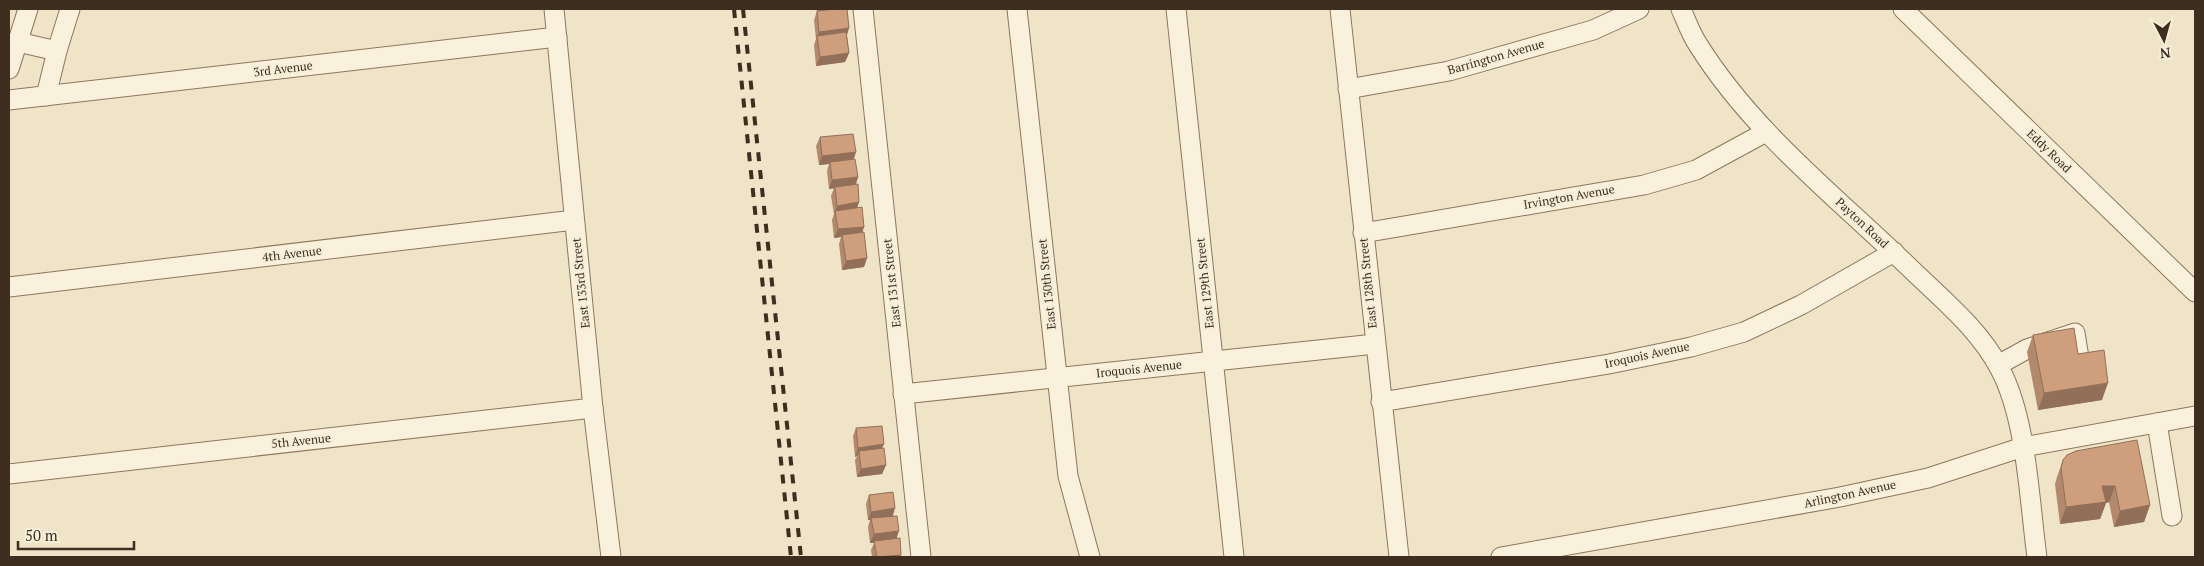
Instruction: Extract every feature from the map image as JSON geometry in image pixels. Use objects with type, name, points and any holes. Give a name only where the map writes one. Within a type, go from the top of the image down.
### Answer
[{"type":"street","points":[[9,69],[28,9]]},
{"type":"street","points":[[46,96],[70,9]]},
{"type":"street","name":"East 133rd Street","points":[[554,9],[593,408],[610,557]]},
{"type":"street","name":"East 131st Street","points":[[862,9],[921,557]]},
{"type":"street","name":"East 130th Street","points":[[1017,9],[1068,476],[1090,557]]},
{"type":"street","name":"East 129th Street","points":[[1176,9],[1234,557]]},
{"type":"street","name":"East 128th Street","points":[[1340,9],[1399,557]]},
{"type":"street","name":"Barrington Avenue","points":[[1348,89],[1449,71],[1592,30],[1640,9]]},
{"type":"street","name":"Payton Road","points":[[1680,9],[1696,42],[1726,85],[1766,132],[1894,252],[1976,333],[1998,365],[2014,404],[2023,447],[2037,557]]},
{"type":"street","name":"Eddy Road","points":[[1903,9],[2195,292]]},
{"type":"street","name":"3rd Avenue","points":[[9,100],[556,37]]},
{"type":"street","points":[[18,42],[57,51]]},
{"type":"street","name":"Irvington Avenue","points":[[1363,233],[1644,185],[1696,170],[1766,132]]},
{"type":"street","name":"4th Avenue","points":[[9,287],[574,220]]},
{"type":"street","name":"Iroquois Avenue","points":[[1381,402],[1609,364],[1690,347],[1744,332],[1801,305],[1894,252]]},
{"type":"street","points":[[1998,365],[2027,349],[2076,333],[2080,364]]},
{"type":"street","name":"Iroquois Avenue","points":[[903,394],[1375,344]]},
{"type":"street","name":"5th Avenue","points":[[9,474],[593,408]]},
{"type":"street","name":"Arlington Avenue","points":[[1500,557],[1840,497],[1928,478],[2023,447],[2195,416]]},
{"type":"street","points":[[2157,423],[2172,516]]},
{"type":"building","points":[[847,9],[849,28],[819,32],[817,11]]},
{"type":"building","points":[[846,32],[849,53],[820,57],[817,36]]},
{"type":"building","points":[[853,134],[856,152],[822,156],[820,137]]},
{"type":"building","points":[[855,159],[858,177],[832,180],[830,162]]},
{"type":"building","points":[[858,184],[859,202],[837,206],[835,187]]},
{"type":"building","points":[[862,207],[864,227],[838,229],[835,211]]},
{"type":"building","points":[[864,232],[867,258],[846,261],[842,235]]},
{"type":"building","points":[[2074,328],[2078,354],[2104,350],[2108,383],[2044,393],[2033,335]]},
{"type":"building","points":[[882,426],[884,444],[858,448],[856,428]]},
{"type":"building","points":[[2137,440],[2150,505],[2120,511],[2115,486],[2102,486],[2106,502],[2066,507],[2061,468],[2063,460],[2067,455],[2076,451]]},
{"type":"building","points":[[884,448],[886,465],[861,469],[859,451]]},
{"type":"building","points":[[893,492],[895,508],[871,512],[869,495]]},
{"type":"building","points":[[897,516],[899,531],[874,534],[871,518]]},
{"type":"building","points":[[900,538],[901,555],[877,557],[874,541]]},
{"type":"railway","points":[[734,9],[791,557]]},
{"type":"railway","points":[[743,9],[801,557]]}]
